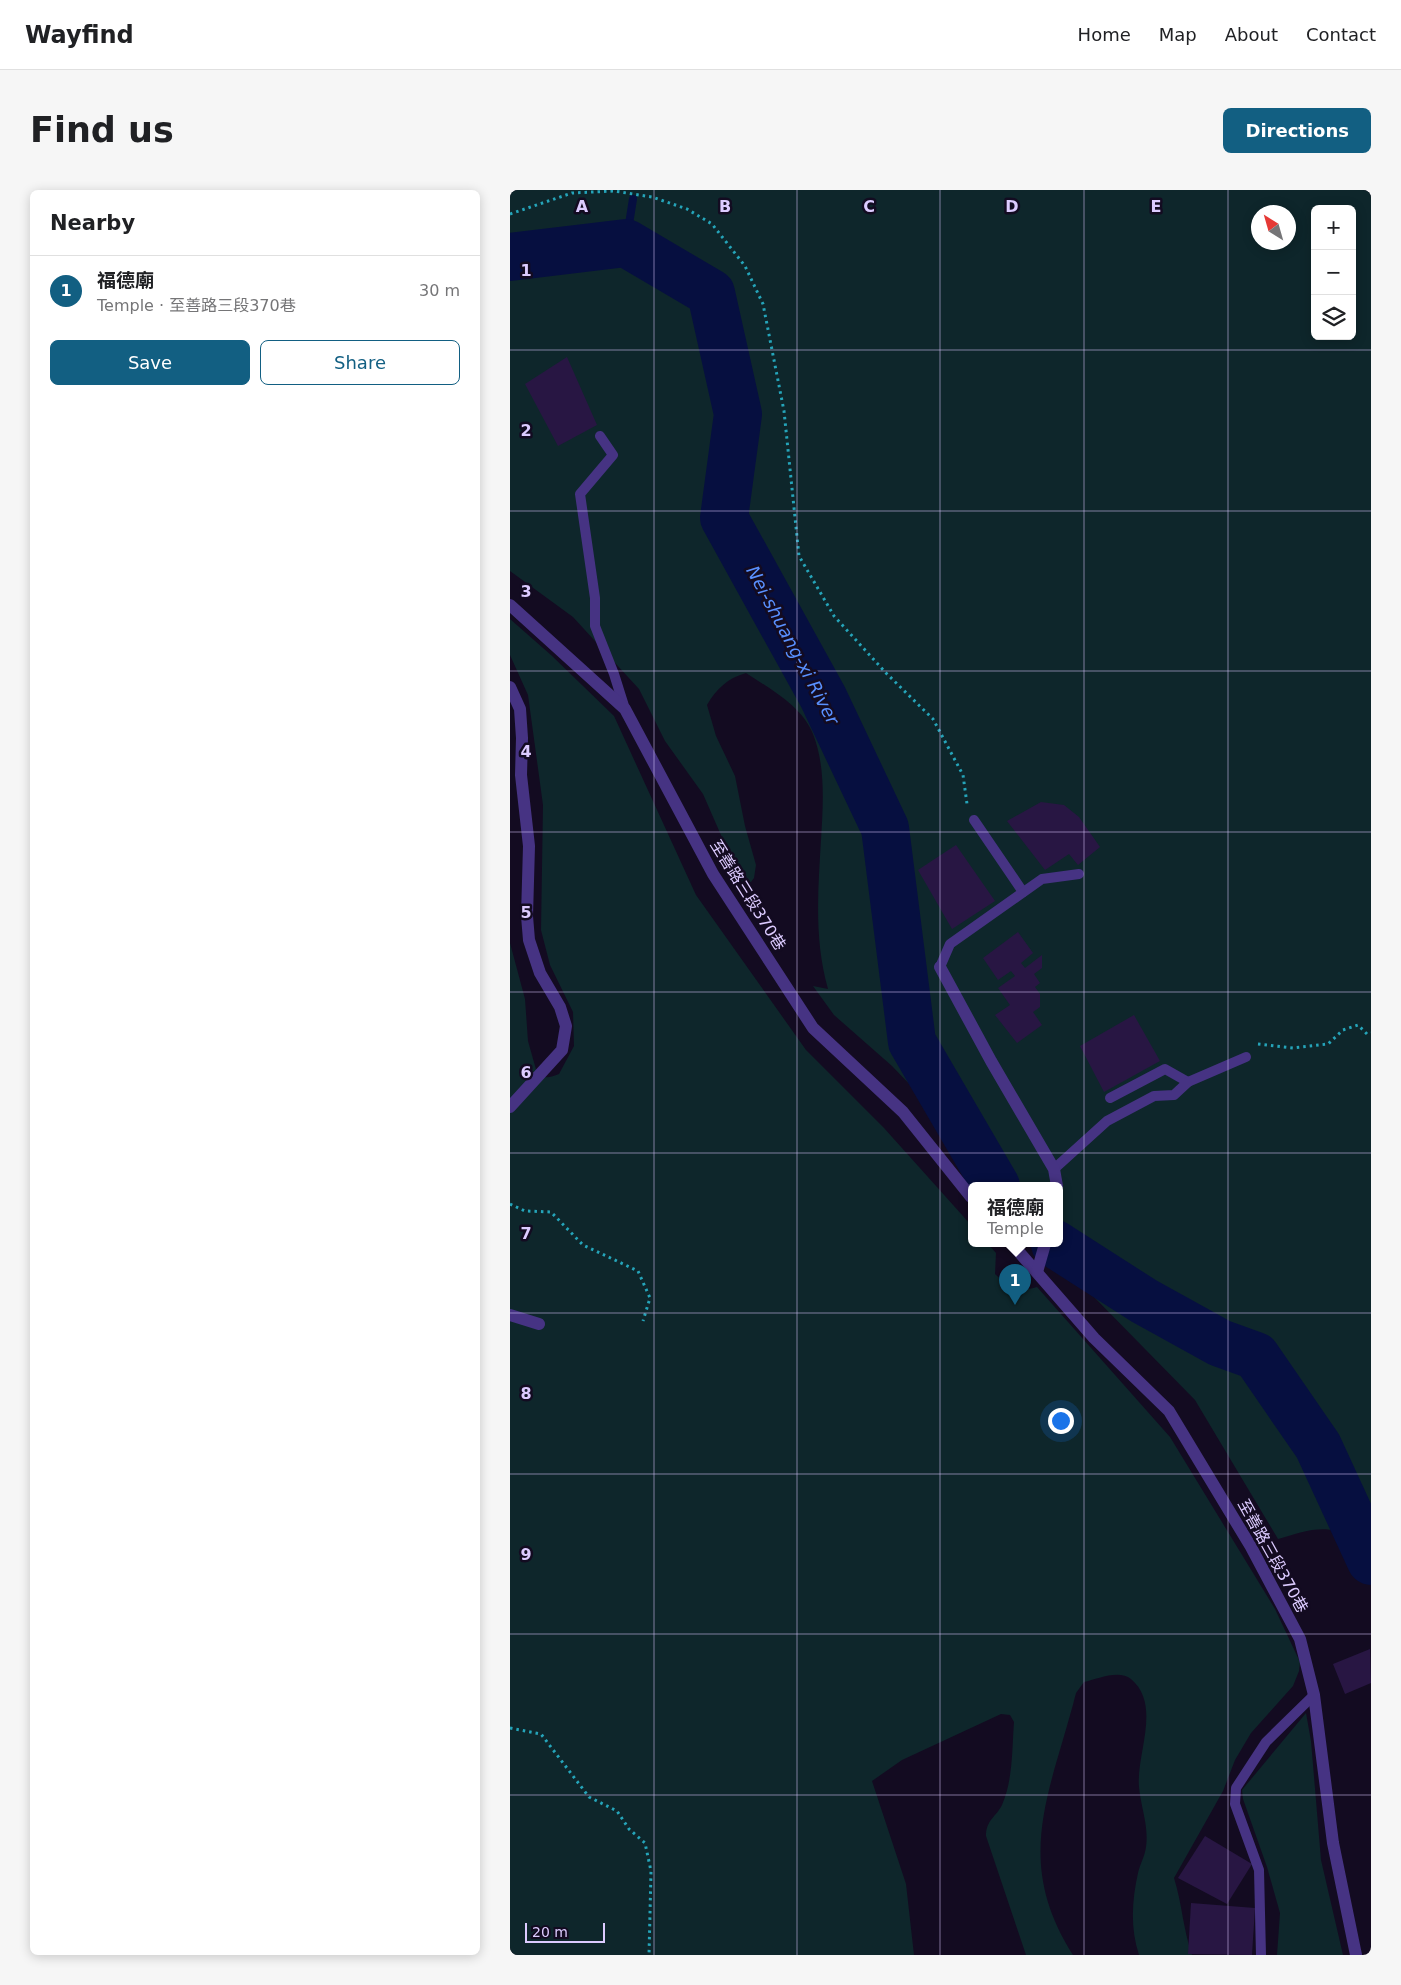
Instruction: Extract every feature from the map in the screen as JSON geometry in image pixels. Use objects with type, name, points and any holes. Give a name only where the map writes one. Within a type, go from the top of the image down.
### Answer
[{"type":"street","name":"至善路三段370巷","points":[[510,605],[625,709],[713,874],[813,1028],[903,1112],[968,1192]]},
{"type":"street","points":[[510,687],[520,709],[522,738],[521,775],[529,846],[527,916],[529,940],[540,972],[560,1007],[566,1026],[562,1050],[510,1107]]},
{"type":"street","points":[[940,967],[991,1061],[1054,1169],[1056,1182]]},
{"type":"street","name":"至善路三段370巷","points":[[1015,1247],[1094,1338],[1169,1411],[1251,1547],[1300,1639],[1314,1696],[1333,1843],[1356,1955]]},
{"type":"street","points":[[1037,1272],[1044,1247]]},
{"type":"street","points":[[510,1315],[539,1324]]},
{"type":"lane","points":[[600,436],[613,455],[580,494],[594,598],[595,626],[604,653],[614,674],[625,709]]},
{"type":"lane","points":[[974,820],[1023,892]]},
{"type":"lane","points":[[940,967],[950,944],[1042,879],[1079,874]]},
{"type":"lane","points":[[1054,1169],[1107,1121],[1154,1096],[1174,1095],[1188,1082],[1246,1057]]},
{"type":"lane","points":[[1110,1098],[1165,1069],[1188,1082]]},
{"type":"lane","points":[[1261,1955],[1259,1870],[1235,1804],[1236,1788],[1266,1742],[1314,1696]]},
{"type":"path","points":[[510,214],[572,193],[614,191],[652,197],[687,209],[712,224],[745,266],[763,304],[784,411],[798,556],[834,616],[886,673],[933,719],[962,774],[968,810],[974,820]]},
{"type":"path","points":[[1246,1057],[1257,1044],[1293,1048],[1328,1044],[1343,1030],[1358,1025],[1367,1034],[1371,1033]]},
{"type":"path","points":[[510,1204],[525,1210],[551,1212],[583,1245],[638,1271],[650,1298],[643,1321]]},
{"type":"path","points":[[510,1728],[540,1734],[589,1798],[617,1811],[630,1829],[645,1843],[651,1871],[648,1955]]},
{"type":"green space","points":[[510,190],[1371,190],[1371,1554],[1365,1547],[1344,1534],[1325,1529],[1298,1533],[1278,1539],[1195,1400],[1045,1247],[1063,1247],[1063,1182],[986,1182],[936,1112],[892,1066],[834,1015],[813,986],[828,989],[821,952],[818,915],[823,787],[817,747],[808,724],[801,715],[775,692],[746,673],[723,685],[707,705],[716,736],[735,776],[745,826],[756,865],[754,878],[751,882],[742,883],[703,794],[665,741],[639,689],[573,617],[510,571]]},
{"type":"green space","points":[[510,619],[551,655],[614,716],[696,895],[806,1050],[884,1128],[968,1222],[968,1247],[991,1247],[996,1253],[995,1274],[1010,1286],[1023,1290],[1037,1287],[1170,1437],[1275,1609],[1300,1662],[1299,1671],[1293,1686],[1251,1733],[1235,1760],[1223,1791],[1174,1878],[1192,1955],[1139,1955],[1136,1945],[1133,1924],[1134,1893],[1147,1840],[1139,1787],[1139,1774],[1146,1730],[1145,1702],[1140,1690],[1131,1679],[1126,1676],[1114,1675],[1084,1682],[1076,1693],[1056,1762],[1042,1825],[1041,1856],[1044,1887],[1055,1920],[1073,1955],[1026,1955],[986,1836],[989,1822],[1000,1809],[1006,1795],[1010,1775],[1014,1722],[1010,1715],[1001,1714],[902,1760],[872,1781],[906,1884],[914,1955],[510,1955],[510,943],[525,999],[528,1041],[537,1073],[545,1077],[559,1074],[574,1046],[573,1012],[550,965],[541,930],[543,805],[528,695],[510,655]]},
{"type":"green space","points":[[1306,1713],[1311,1741],[1321,1860],[1343,1955],[1277,1955],[1280,1913],[1267,1867],[1243,1799],[1242,1790]]},
{"type":"building","points":[[567,357],[597,425],[558,446],[525,384]]},
{"type":"building","points":[[1041,802],[1064,805],[1079,817],[1100,847],[1078,865],[1069,854],[1045,870],[1007,821]]},
{"type":"building","points":[[956,845],[995,901],[952,929],[918,870]]},
{"type":"building","points":[[1018,932],[1033,953],[1021,963],[1025,968],[1042,955],[1042,968],[1034,974],[1040,983],[1035,987],[1040,994],[1040,1007],[1033,1012],[1042,1025],[1017,1043],[995,1015],[1010,1005],[998,988],[1015,976],[1011,971],[998,980],[983,958]]},
{"type":"building","points":[[1134,1015],[1160,1061],[1104,1092],[1080,1046]]},
{"type":"building","points":[[1370,1649],[1371,1683],[1345,1694],[1333,1664]]},
{"type":"building","points":[[1205,1836],[1252,1864],[1227,1904],[1178,1878]]},
{"type":"building","points":[[1191,1903],[1255,1908],[1252,1955],[1188,1954]]},
{"type":"waterway","points":[[626,243],[633,199]]},
{"type":"waterway","name":"Nei-shuang-xi River","points":[[510,257],[626,243],[711,293],[738,414],[724,518],[823,697],[885,828],[912,1042],[994,1182]]},
{"type":"waterway","name":"Nei-shuang-xi River","points":[[1060,1247],[1144,1301],[1220,1343],[1256,1356],[1318,1446],[1371,1561]]},
{"type":"place","name":"福德廟","points":[[1015,1305]]}]
